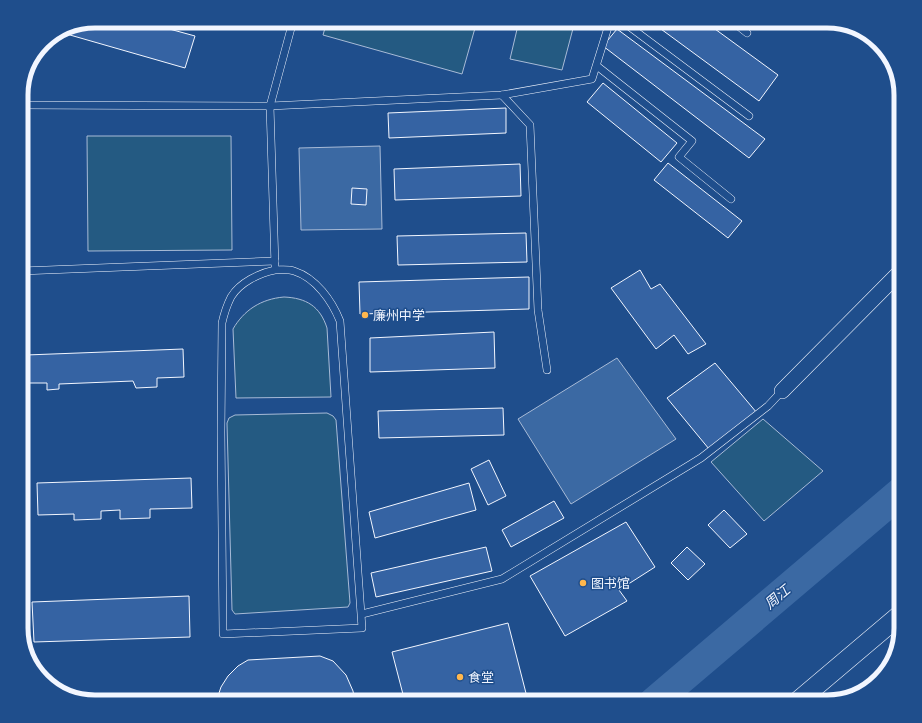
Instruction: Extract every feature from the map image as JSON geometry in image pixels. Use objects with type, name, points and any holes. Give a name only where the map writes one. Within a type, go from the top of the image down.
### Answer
[{"type":"street","points":[[782,391],[894,278]]},
{"type":"street","points":[[805,695],[894,620]]},
{"type":"lane","points":[[275,270],[270,106],[290,28]]},
{"type":"lane","points":[[28,106],[270,106],[502,95],[592,79],[608,28]]},
{"type":"lane","points":[[631,28],[749,116]]},
{"type":"lane","points":[[741,28],[747,33]]},
{"type":"lane","points":[[597,66],[692,141],[679,157],[731,199]]},
{"type":"lane","points":[[502,95],[530,125],[538,310],[547,370]]},
{"type":"lane","points":[[28,271],[275,261]]},
{"type":"lane","points":[[275,270],[294,271],[306,276],[325,294],[334,307],[340,321],[362,628],[223,634],[221,432],[222,323],[232,295],[243,284],[263,272],[275,270]]},
{"type":"lane","points":[[362,614],[502,579],[701,458],[768,406],[782,391]]},
{"type":"shaded area","points":[[325,28],[475,28],[462,74],[323,35]]},
{"type":"shaded area","points":[[517,28],[573,28],[562,70],[510,59]]},
{"type":"shaded area","points":[[87,136],[231,136],[232,250],[88,251]]},
{"type":"shaded area","points":[[380,146],[382,229],[301,230],[299,148]]},
{"type":"shaded area","points":[[284,297],[305,301],[316,309],[324,320],[327,328],[331,397],[236,398],[233,329],[242,316],[254,307],[268,300]]},
{"type":"shaded area","points":[[617,358],[676,439],[571,504],[518,419]]},
{"type":"shaded area","points":[[327,413],[333,416],[336,420],[350,603],[348,607],[235,614],[232,610],[227,423],[229,418],[235,415]]},
{"type":"shaded area","points":[[763,419],[823,471],[764,521],[711,462]]},
{"type":"building","points":[[95,28],[166,28],[195,36],[185,68],[67,34],[82,29]]},
{"type":"building","points":[[660,28],[714,28],[778,75],[759,101]]},
{"type":"building","points":[[617,29],[765,139],[749,158],[603,46]]},
{"type":"building","points":[[603,83],[677,143],[661,162],[587,102]]},
{"type":"building","points":[[506,108],[506,133],[389,138],[388,113]]},
{"type":"building","points":[[668,163],[742,221],[728,238],[654,180]]},
{"type":"building","points":[[520,164],[521,196],[395,200],[394,169]]},
{"type":"building","points":[[352,188],[367,189],[366,205],[351,204]]},
{"type":"building","points":[[526,233],[527,262],[398,265],[397,236]]},
{"type":"building","points":[[640,270],[651,289],[660,284],[706,344],[688,354],[674,335],[656,349],[611,288]]},
{"type":"building","points":[[529,277],[529,309],[360,314],[359,282]]},
{"type":"building","points":[[494,332],[495,368],[370,372],[370,338]]},
{"type":"building","points":[[183,349],[184,377],[157,378],[157,387],[136,388],[133,381],[59,384],[59,389],[47,390],[47,383],[28,383],[28,355]]},
{"type":"building","points":[[715,363],[757,413],[709,449],[667,398]]},
{"type":"building","points":[[503,408],[504,435],[379,438],[378,411]]},
{"type":"building","points":[[489,460],[506,496],[488,505],[471,469]]},
{"type":"building","points":[[191,478],[192,508],[150,509],[150,518],[120,519],[120,510],[101,511],[101,519],[74,520],[74,514],[38,515],[37,483]]},
{"type":"building","points":[[469,483],[476,510],[375,538],[369,512]]},
{"type":"building","points":[[554,501],[564,518],[511,547],[502,530]]},
{"type":"building","points":[[724,510],[747,534],[730,548],[708,525]]},
{"type":"building","name":"图书馆","points":[[626,522],[655,567],[619,590],[627,601],[565,636],[530,576]]},
{"type":"building","points":[[486,547],[492,571],[376,597],[371,573]]},
{"type":"building","points":[[687,547],[705,564],[688,580],[671,563]]},
{"type":"building","points":[[189,596],[190,637],[34,642],[32,602]]},
{"type":"building","name":"食堂","points":[[508,623],[526,695],[403,695],[392,652]]},
{"type":"building","points":[[320,656],[333,661],[346,675],[354,695],[218,695],[221,687],[228,676],[238,666],[248,660]]},
{"type":"waterway","name":"周江","points":[[662,695],[894,498]]},
{"type":"place","name":"廉州中学","points":[[365,315]]},
{"type":"place","name":"图书馆","points":[[583,583]]},
{"type":"place","name":"食堂","points":[[460,677]]}]
